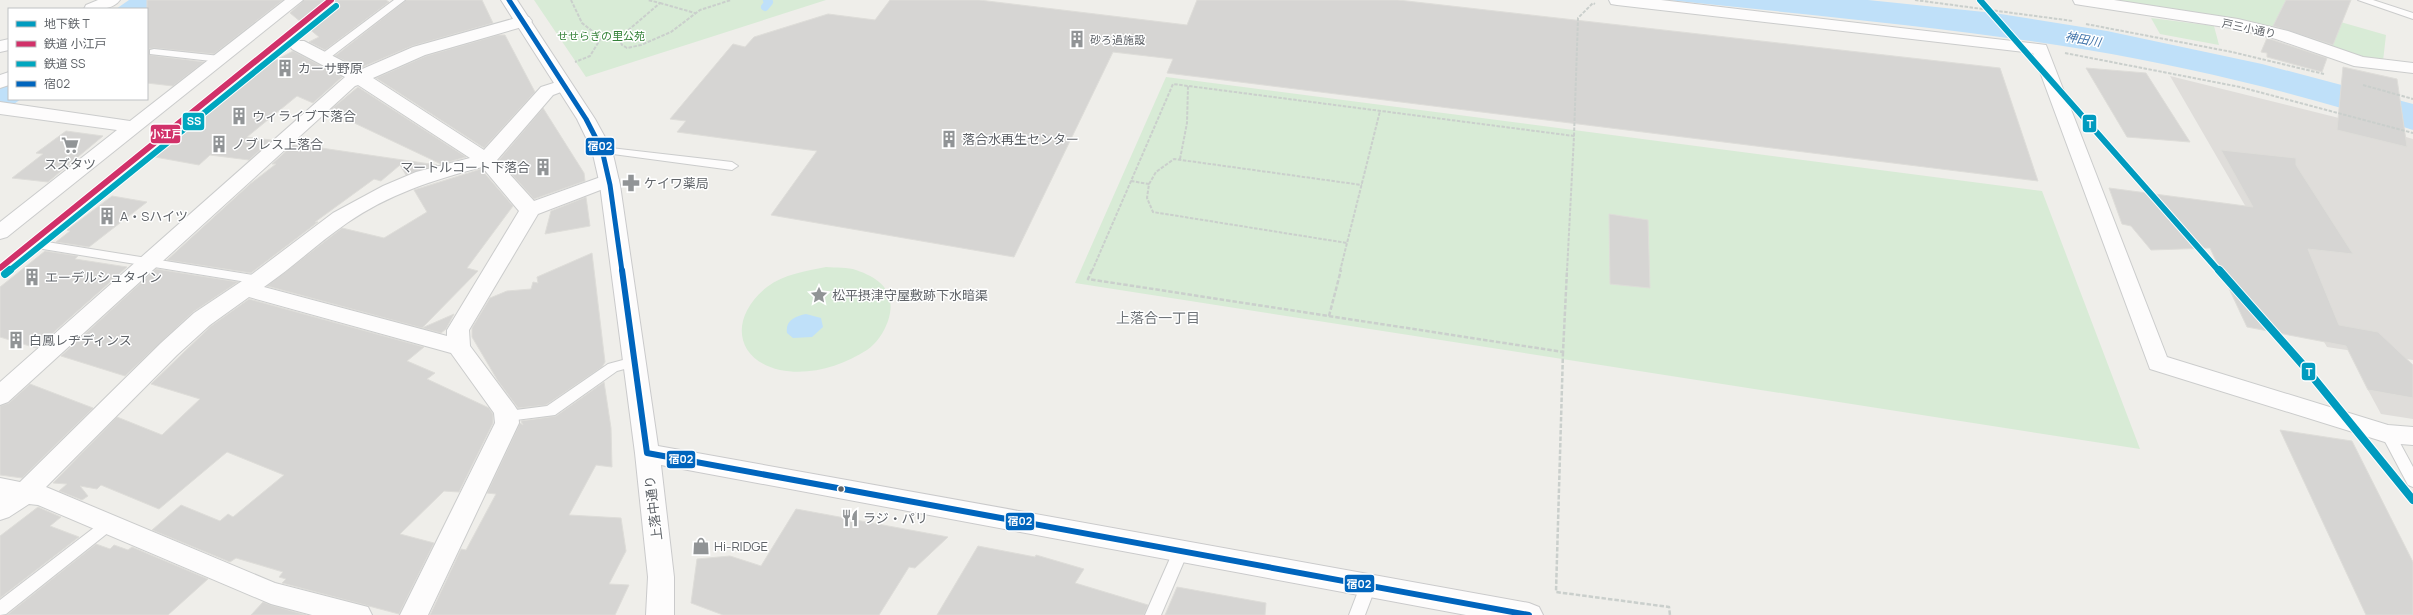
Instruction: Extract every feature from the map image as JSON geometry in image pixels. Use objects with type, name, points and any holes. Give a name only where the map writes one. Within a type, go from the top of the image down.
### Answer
[{"type":"street","points":[[94,8],[112,0]]},
{"type":"street","points":[[108,8],[120,0]]},
{"type":"street","points":[[0,232],[295,0]]},
{"type":"street","name":"上落中通り","points":[[509,0],[586,119],[602,150],[609,180],[647,453],[661,577],[660,615]]},
{"type":"street","points":[[1617,0],[2040,48],[2158,363],[2388,434],[2413,436]]},
{"type":"street","name":"戸三小通り","points":[[2081,0],[2238,24],[2282,35],[2360,62],[2413,68]]},
{"type":"street","points":[[0,396],[349,82],[420,51],[523,21]]},
{"type":"street","points":[[298,45],[359,77],[486,160],[530,210]]},
{"type":"street","points":[[0,510],[25,493],[169,349],[202,319],[252,285],[340,218],[390,190],[423,176],[486,160],[547,91],[563,85]]},
{"type":"street","points":[[4,108],[134,127]]},
{"type":"street","points":[[414,615],[507,423],[506,411],[459,347],[458,330],[530,210],[609,180]]},
{"type":"street","points":[[252,285],[459,347]]},
{"type":"street","points":[[647,453],[1529,615]]},
{"type":"street","points":[[0,488],[42,496],[271,593],[329,612],[358,615]]},
{"type":"lane","points":[[324,58],[400,0]]},
{"type":"lane","points":[[2364,0],[2413,16]]},
{"type":"lane","points":[[154,52],[220,59]]},
{"type":"lane","points":[[602,150],[732,166]]},
{"type":"lane","points":[[47,246],[148,262],[252,285]]},
{"type":"lane","points":[[507,416],[550,411],[613,367],[634,362]]},
{"type":"lane","points":[[2388,434],[2413,481]]},
{"type":"lane","points":[[0,609],[109,524]]},
{"type":"lane","points":[[1153,615],[1180,552]]},
{"type":"lane","points":[[1357,615],[1368,586]]},
{"type":"path","points":[[571,0],[582,23],[601,38],[619,38],[660,3]]},
{"type":"path","points":[[648,0],[695,13]]},
{"type":"path","points":[[619,38],[622,45],[627,48],[641,45],[672,32],[695,13],[731,0]]},
{"type":"path","points":[[1914,0],[2039,15],[2232,52],[2328,75]]},
{"type":"path","points":[[1593,4],[1578,18],[1574,136],[1563,352],[1556,592],[1669,607],[1670,615]]},
{"type":"path","points":[[571,63],[590,56],[601,38]]},
{"type":"path","points":[[2040,48],[2178,73],[2363,118],[2413,133]]},
{"type":"path","points":[[2356,82],[2413,99]]},
{"type":"path","points":[[1563,352],[1088,279],[1172,84],[1574,136]]},
{"type":"path","points":[[1180,159],[1186,134],[1190,98],[1188,86]]},
{"type":"path","points":[[1329,316],[1380,111]]},
{"type":"path","points":[[1348,242],[1152,212],[1147,198],[1149,184],[1156,172],[1174,159],[1180,159],[1362,185]]},
{"type":"path","points":[[1131,181],[1149,184]]},
{"type":"shaded area","points":[[2170,76],[2335,117],[2413,139],[2413,360],[2327,347]]},
{"type":"shaded area","points":[[2368,390],[2413,398],[2413,419],[2381,414]]},
{"type":"green space","name":"せせらぎの里公苑","points":[[534,0],[826,0],[586,77]]},
{"type":"green space","points":[[2105,0],[2290,0],[2288,7],[2386,35],[2383,61],[2354,57],[2279,30]]},
{"type":"green space","points":[[2151,18],[2214,26],[2219,45],[2160,34]]},
{"type":"green space","points":[[1166,77],[2042,191],[2140,449],[1075,283]]},
{"type":"green space","points":[[826,267],[856,270],[873,278],[885,288],[889,295],[890,311],[888,321],[877,341],[867,350],[847,361],[814,371],[791,372],[780,370],[764,364],[753,356],[745,346],[742,335],[743,323],[747,310],[755,298],[767,287],[781,279],[795,274]]},
{"type":"water","points":[[129,0],[162,0],[148,8],[117,8]]},
{"type":"water","name":"神田川","points":[[1668,0],[1868,0],[1994,13],[2107,31],[2262,64],[2413,104],[2413,130],[2293,94],[2211,74],[2129,57],[2036,42],[1931,28]]},
{"type":"water","points":[[8,84],[8,100],[20,100],[0,114],[0,89]]},
{"type":"water","points":[[806,314],[821,318],[823,327],[812,337],[793,338],[787,333],[789,322],[798,316]]},
{"type":"building","points":[[147,0],[283,0],[214,54],[154,48],[149,49],[150,55],[204,62],[173,86],[148,83]]},
{"type":"building","points":[[304,0],[386,0],[389,2],[325,50],[309,42],[319,37],[290,13]]},
{"type":"building","points":[[406,0],[482,0],[493,23],[412,46],[360,68],[335,56]]},
{"type":"building","points":[[890,0],[979,0],[1187,25],[1197,0],[1398,0],[2000,68],[2038,181],[1167,73],[1173,59],[1113,52],[1014,257],[771,215],[817,151],[677,132],[686,121],[670,119],[733,44],[745,47],[754,37],[828,14],[875,20]]},
{"type":"building","points":[[2286,0],[2351,0],[2333,45],[2273,26]]},
{"type":"building","points":[[498,35],[505,35],[535,92],[484,148],[376,78],[426,56]]},
{"type":"building","points":[[2267,38],[2327,58],[2322,72],[2267,57],[2267,53],[2261,52]]},
{"type":"building","points":[[293,51],[342,77],[313,103],[297,96],[247,137],[271,140],[249,160],[210,155],[199,165],[155,157],[235,92],[219,90]]},
{"type":"building","points":[[2343,67],[2397,79],[2407,147],[2337,130]]},
{"type":"building","points":[[2086,68],[2146,73],[2190,142],[2127,137]]},
{"type":"building","points":[[358,87],[466,157],[441,164],[329,111]]},
{"type":"building","name":"マートルコート下落合","points":[[543,108],[584,173],[585,181],[534,199],[499,160]]},
{"type":"building","points":[[66,131],[103,136],[48,182],[12,178],[43,154],[36,153]]},
{"type":"building","points":[[294,144],[437,165],[406,175],[400,165],[381,181],[374,179],[315,222],[318,222],[251,273],[167,260],[250,184],[276,164],[272,164]]},
{"type":"building","points":[[2221,150],[2296,158],[2296,165],[2353,254],[2308,249],[2339,325],[2378,332],[2413,365],[2413,398],[2368,390],[2346,346],[2247,327],[2210,248],[2151,250],[2131,226],[2122,224],[2109,188],[2253,207]]},
{"type":"building","points":[[481,169],[513,206],[467,268],[478,271],[422,328],[267,286],[342,228],[384,238],[427,212],[414,190]]},
{"type":"building","name":"A・Sハイツ","points":[[112,196],[147,202],[89,247],[56,242],[70,231],[67,230]]},
{"type":"building","points":[[586,197],[590,226],[545,234],[551,211]]},
{"type":"building","points":[[1609,214],[1648,220],[1650,288],[1610,284]]},
{"type":"building","points":[[45,251],[78,256],[75,259],[127,267],[36,348],[0,337],[0,287]]},
{"type":"building","points":[[592,253],[605,362],[602,367],[546,405],[518,408],[498,381],[472,337],[472,328],[490,298],[507,291],[531,289],[533,282],[538,283],[537,277]]},
{"type":"building","points":[[156,269],[238,282],[193,312],[125,376],[61,356]]},
{"type":"building","points":[[249,299],[424,347],[407,361],[435,373],[427,379],[489,408],[493,414],[493,423],[459,492],[444,491],[400,534],[434,543],[399,614],[282,583],[286,579],[279,577],[283,572],[236,558],[230,562],[152,530],[181,505],[220,521],[228,514],[233,517],[284,475],[227,452],[159,509],[101,485],[97,489],[80,486],[88,496],[82,500],[59,491],[67,484],[53,483],[117,417],[162,435],[200,399],[151,384],[211,326]]},
{"type":"building","points":[[454,314],[446,329],[441,333],[422,328]]},
{"type":"building","points":[[604,382],[611,428],[612,467],[596,465],[569,515],[621,518],[626,551],[609,584],[629,585],[615,615],[430,615],[461,549],[466,550],[496,494],[487,493],[520,423],[523,425],[521,421],[556,416]]},
{"type":"building","points":[[30,384],[93,408],[22,478],[0,475],[0,406],[9,403]]},
{"type":"building","points":[[2280,430],[2352,441],[2413,562],[2413,615],[2366,615]]},
{"type":"building","points":[[38,507],[61,517],[50,526],[79,537],[0,598],[0,536]]},
{"type":"building","points":[[796,509],[948,537],[915,568],[909,567],[879,615],[723,615],[691,603],[697,559],[730,556],[761,566]]},
{"type":"building","points":[[96,544],[110,549],[114,545],[128,550],[132,547],[208,579],[168,615],[7,615]]},
{"type":"building","points":[[978,546],[1035,557],[1036,555],[1084,569],[1075,583],[1148,605],[1144,615],[937,615]]},
{"type":"building","points":[[1177,587],[1266,603],[1265,615],[1165,615]]},
{"type":"building","points":[[263,602],[271,605],[306,615],[251,615]]},
{"type":"waterway","points":[[765,7],[769,2],[767,0]]},
{"type":"metro line","name":"T","points":[[1980,0],[2303,365],[2413,500]]},
{"type":"rail line","name":"小江戸","points":[[0,268],[331,0]]},
{"type":"rail line","name":"SS","points":[[5,274],[336,6]]},
{"type":"transit line","name":"宿02","points":[[509,0],[586,119],[602,150],[610,185],[647,453],[1529,615]]},
{"type":"place","name":"砂ろ過施設","points":[[1077,39]]},
{"type":"place","name":"カーサ野原","points":[[285,68]]},
{"type":"place","name":"ウィライブ下落合","points":[[239,116]]},
{"type":"place","name":"落合水再生センター","points":[[949,139]]},
{"type":"place","name":"ノブレス上落合","points":[[219,144]]},
{"type":"place","name":"スズタツ","points":[[70,145]]},
{"type":"place","name":"マートルコート下落合","points":[[543,167]]},
{"type":"place","name":"ケイワ薬局","points":[[631,183]]},
{"type":"place","name":"A・Sハイツ","points":[[107,216]]},
{"type":"place","name":"エーデルシュタイン","points":[[32,277]]},
{"type":"place","name":"松平摂津守屋敷跡下水暗渠","points":[[819,295]]},
{"type":"place","name":"白鳳レヂディンス","points":[[16,340]]},
{"type":"place","name":"ラジ・パリ","points":[[850,518]]},
{"type":"place","name":"Hi-RIDGE","points":[[701,546]]},
{"type":"district","name":"上落合一丁目","points":[[1158,317]]}]
